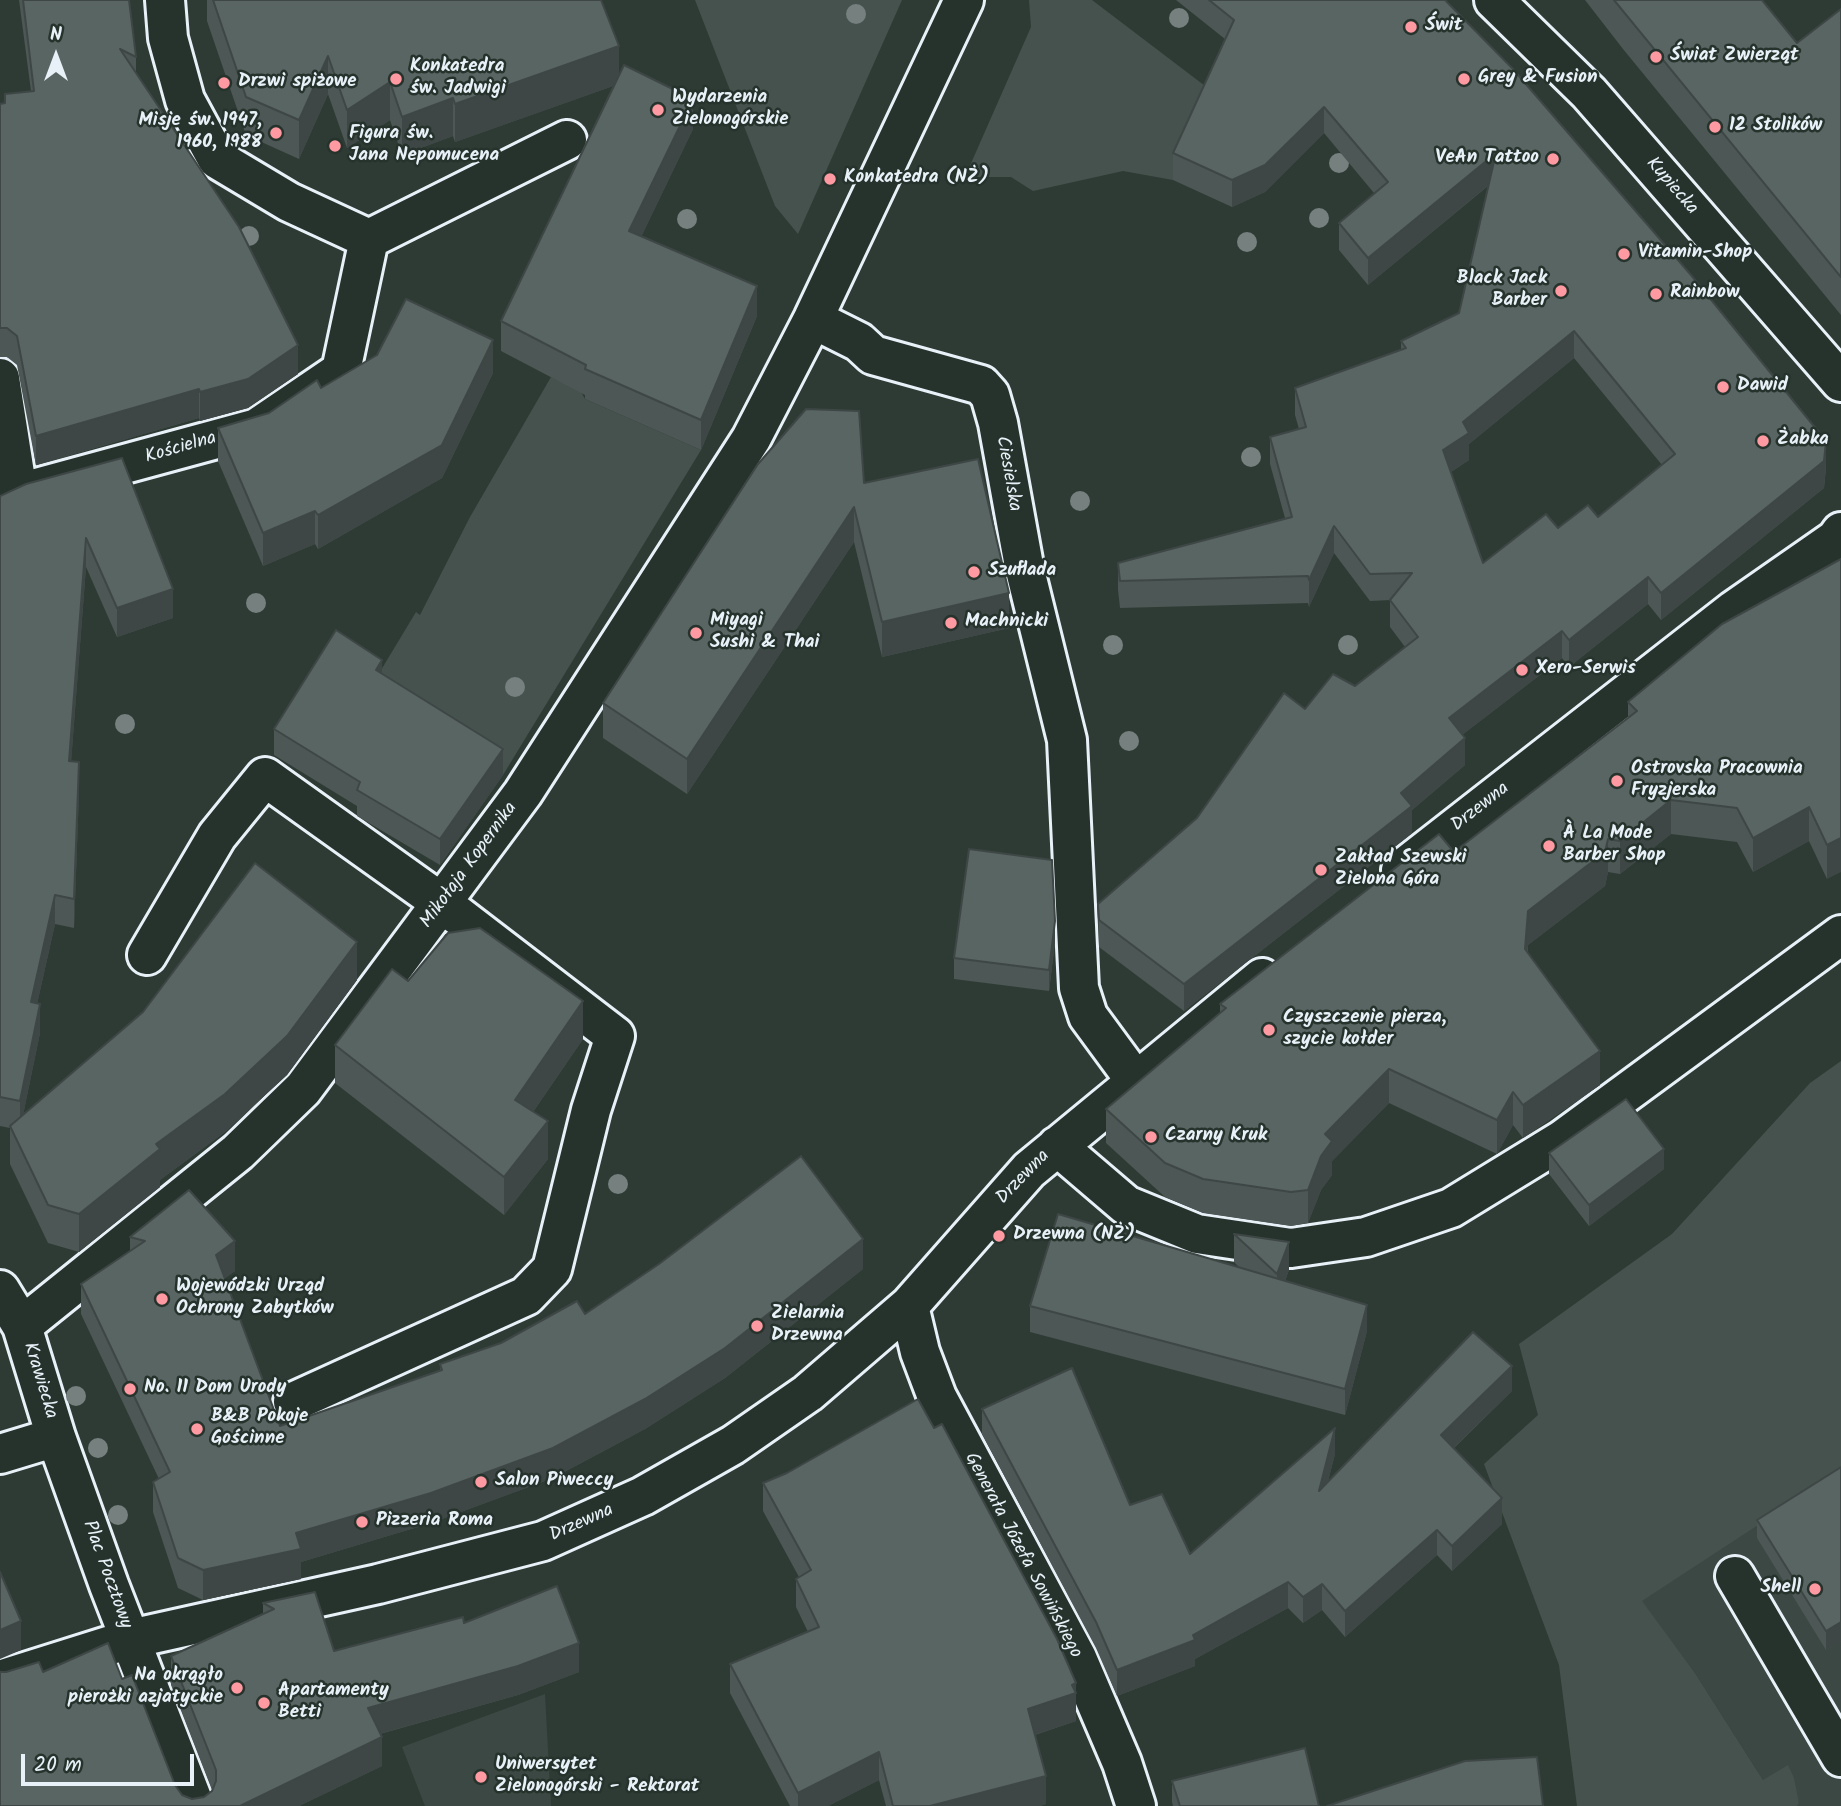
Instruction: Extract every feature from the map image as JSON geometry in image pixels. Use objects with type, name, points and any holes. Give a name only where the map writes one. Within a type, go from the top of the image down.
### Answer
[{"type":"street","points":[[165,0],[168,38],[184,100],[217,159],[289,202],[369,239],[567,140]]},
{"type":"street","points":[[813,319],[964,0]]},
{"type":"street","name":"Kupiecka","points":[[1494,0],[1589,93],[1841,382]]},
{"type":"street","name":"Kościelna","points":[[9,498],[257,428],[341,370],[369,239]]},
{"type":"street","name":"Mikołaja Kopernika","points":[[22,1325],[238,1152],[303,1089],[523,793],[751,439],[813,319]]},
{"type":"street","name":"Ciesielska","points":[[813,319],[859,342],[873,355],[981,385],[989,395],[998,423],[1024,566],[1067,740],[1079,988],[1088,1016],[1135,1080]]},
{"type":"street","points":[[0,378],[9,498]]},
{"type":"street","name":"Drzewna","points":[[1378,887],[1734,611],[1839,537]]},
{"type":"street","points":[[147,955],[217,836],[265,777],[443,904],[615,1036],[591,1110],[552,1269],[526,1296],[293,1402]]},
{"type":"street","points":[[1057,1146],[1126,1205],[1197,1234],[1291,1248],[1366,1237],[1451,1208],[1562,1140],[1841,935]]},
{"type":"street","name":"Drzewna","points":[[130,1639],[378,1584],[543,1541],[643,1496],[733,1444],[808,1393],[909,1306],[1029,1170],[1135,1080],[1290,956]]},
{"type":"street","name":"Krawiecka","points":[[0,1290],[22,1325],[56,1437]]},
{"type":"street","name":"Generała Józefa Sowińskiego","points":[[909,1306],[919,1352],[937,1397],[1077,1658],[1122,1763],[1136,1806]]},
{"type":"street","points":[[0,1454],[56,1437]]},
{"type":"street","name":"Plac Pocztowy","points":[[0,1680],[130,1639],[56,1437]]},
{"type":"street","points":[[1735,1576],[1841,1757]]},
{"type":"street","points":[[130,1639],[149,1694],[195,1806]]},
{"type":"shaded area","points":[[695,0],[902,0],[798,234],[775,206]]},
{"type":"shaded area","points":[[1029,0],[1092,0],[1213,92],[1173,180],[1123,171],[1033,191],[1011,177],[965,177],[1031,27]]},
{"type":"shaded area","points":[[551,377],[580,390],[585,399],[701,450],[503,775],[375,680],[416,612],[420,615],[470,517]]},
{"type":"shaded area","points":[[1841,1061],[1841,1471],[1642,1601],[1695,1673],[1763,1780],[1788,1765],[1794,1778],[1799,1803],[1797,1806],[1577,1806],[1559,1665],[1484,1464],[1538,1415],[1519,1344],[1672,1234],[1810,1083]]},
{"type":"shaded area","points":[[1841,1471],[1841,1806],[1797,1806],[1799,1802],[1763,1780],[1695,1673],[1641,1601]]},
{"type":"shaded area","name":"Uniwersytet Zielonogórski - Rektorat","points":[[545,1694],[551,1806],[425,1806],[402,1747]]},
{"type":"building","points":[[23,0],[129,0],[136,57],[120,49],[239,227],[298,345],[248,379],[200,392],[199,389],[36,436],[17,336],[7,328],[0,328],[0,104],[5,103],[5,94],[34,91]]},
{"type":"building","name":"Konkatedra św. Jadwigi","points":[[213,0],[601,0],[619,46],[455,104],[453,98],[402,117],[390,82],[347,110],[328,56],[299,120],[246,97]]},
{"type":"building","points":[[1209,0],[1445,0],[1512,68],[1691,275],[1826,441],[1824,461],[1661,593],[1648,577],[1569,640],[1562,631],[1449,718],[1465,738],[1401,793],[1412,806],[1184,984],[1099,920],[1098,904],[1197,818],[1284,693],[1305,709],[1333,674],[1355,686],[1418,637],[1390,600],[1412,573],[1370,574],[1334,526],[1309,580],[1308,576],[1120,581],[1118,563],[1292,517],[1270,437],[1306,427],[1295,388],[1406,348],[1401,341],[1459,313],[1496,153],[1368,258],[1339,223],[1388,182],[1324,107],[1265,165],[1232,180],[1173,153],[1234,20]],"holes":[[[1574,331],[1675,454],[1598,517],[1588,505],[1558,528],[1546,514],[1483,563],[1443,450],[1469,433],[1463,422]]]},
{"type":"building","points":[[1614,0],[1762,0],[1797,43],[1841,9],[1841,277]]},
{"type":"building","points":[[624,65],[693,99],[629,231],[757,286],[701,420],[585,369],[586,365],[501,321]]},
{"type":"building","points":[[406,299],[493,340],[442,445],[318,515],[315,511],[263,533],[218,428],[269,413],[317,380],[321,388],[377,355]]},
{"type":"building","points":[[806,409],[859,411],[864,483],[978,459],[1009,593],[882,622],[854,507],[687,759],[603,703],[758,464]]},
{"type":"building","points":[[122,458],[173,589],[117,608],[86,538],[69,761],[79,762],[74,899],[55,895],[31,1002],[40,1004],[20,1101],[0,1097],[0,496],[26,484]]},
{"type":"building","points":[[1841,559],[1841,838],[1827,845],[1809,807],[1753,838],[1737,808],[1671,800],[1620,841],[1608,839],[1605,852],[1528,911],[1525,949],[1600,1051],[1523,1105],[1513,1092],[1497,1120],[1389,1069],[1325,1134],[1332,1141],[1321,1156],[1308,1190],[1291,1192],[1203,1179],[1165,1163],[1106,1109],[1226,1008],[1220,1004],[1439,834],[1454,852],[1637,711],[1628,702],[1722,624]]},
{"type":"building","points":[[336,630],[382,660],[376,670],[503,749],[440,839],[357,790],[360,782],[274,729]]},
{"type":"building","points":[[969,849],[1052,860],[1055,921],[1049,970],[954,958]]},
{"type":"building","points":[[255,863],[357,942],[287,1036],[225,1094],[156,1144],[160,1149],[79,1214],[48,1205],[10,1126],[143,1012]]},
{"type":"building","points":[[480,928],[583,1001],[515,1100],[548,1121],[504,1177],[335,1045],[392,969],[408,981],[448,933]]},
{"type":"building","points":[[1626,1099],[1664,1149],[1589,1205],[1549,1153]]},
{"type":"building","points":[[801,1156],[863,1239],[725,1348],[645,1399],[553,1448],[431,1493],[296,1533],[301,1549],[203,1570],[178,1558],[153,1482],[170,1472],[81,1284],[145,1241],[130,1237],[189,1190],[235,1241],[216,1255],[280,1426],[442,1370],[440,1364],[501,1343],[577,1301],[585,1314],[659,1264]]},
{"type":"building","points":[[1058,1214],[1367,1305],[1345,1389],[1030,1306]]},
{"type":"building","points":[[1234,1234],[1289,1242],[1277,1274]]},
{"type":"building","points":[[1473,1332],[1512,1366],[1441,1435],[1502,1498],[1452,1546],[1437,1530],[1345,1611],[1322,1584],[1303,1597],[1288,1582],[1193,1635],[1195,1640],[1117,1670],[1096,1622],[982,1409],[1072,1368],[1130,1505],[1162,1494],[1190,1554],[1335,1428],[1319,1491]]},
{"type":"building","points":[[918,1399],[934,1428],[942,1424],[1057,1639],[1076,1683],[1072,1685],[1076,1693],[1028,1709],[1046,1776],[930,1806],[893,1806],[879,1752],[798,1793],[730,1664],[819,1627],[796,1579],[811,1570],[763,1483],[787,1473]]},
{"type":"building","name":"Shell","points":[[1841,1467],[1841,1622],[1826,1631],[1757,1520]]},
{"type":"building","points":[[0,1572],[21,1621],[0,1630]]},
{"type":"building","points":[[557,1586],[579,1643],[518,1666],[368,1708],[382,1737],[240,1806],[0,1806],[0,1672],[39,1662],[43,1672],[108,1643],[122,1679],[132,1675],[175,1785],[182,1795],[192,1799],[204,1797],[212,1791],[216,1770],[171,1656],[274,1609],[263,1603],[315,1592],[334,1651],[463,1617],[464,1623]]},
{"type":"building","points":[[1305,1748],[1319,1806],[1180,1806],[1172,1781]]},
{"type":"building","points":[[1537,1757],[1543,1806],[1327,1806],[1465,1761]]},
{"type":"place","name":"Świt","points":[[1411,27]]},
{"type":"place","name":"Świat Zwierząt","points":[[1656,57]]},
{"type":"place","name":"Konkatedra św. Jadwigi","points":[[396,79]]},
{"type":"place","name":"Grey & Fusion","points":[[1464,79]]},
{"type":"place","name":"Drzwi spiżowe","points":[[224,83]]},
{"type":"place","name":"Wydarzenia Zielonogórskie","points":[[658,110]]},
{"type":"place","name":"12 Stolików","points":[[1715,127]]},
{"type":"place","name":"Misje św. 1947, 1960, 1988","points":[[276,133]]},
{"type":"place","name":"Figura św. Jana Nepomucena","points":[[335,146]]},
{"type":"place","name":"VeAn Tattoo","points":[[1553,159]]},
{"type":"place","name":"Konkatedra (NŻ)","points":[[830,179]]},
{"type":"place","name":"Vitamin-Shop","points":[[1624,254]]},
{"type":"place","name":"Black Jack Barber","points":[[1561,291]]},
{"type":"place","name":"Rainbow","points":[[1656,294]]},
{"type":"place","name":"Dawid","points":[[1723,387]]},
{"type":"place","name":"Żabka","points":[[1763,441]]},
{"type":"place","name":"Szuflada","points":[[974,572]]},
{"type":"place","name":"Machnicki","points":[[951,623]]},
{"type":"place","name":"Miyagi Sushi & Thai","points":[[696,633]]},
{"type":"place","name":"Xero-Serwis","points":[[1522,670]]},
{"type":"place","name":"Ostrovska Pracownia Fryzjerska","points":[[1617,781]]},
{"type":"place","name":"À La Mode Barber Shop","points":[[1549,846]]},
{"type":"place","name":"Zakład Szewski Zielona Góra","points":[[1321,870]]},
{"type":"place","name":"Czyszczenie pierza, szycie kołder","points":[[1269,1030]]},
{"type":"place","name":"Czarny Kruk","points":[[1151,1137]]},
{"type":"place","name":"Drzewna (NŻ)","points":[[999,1236]]},
{"type":"place","name":"Wojewódzki Urząd Ochrony Zabytków","points":[[162,1299]]},
{"type":"place","name":"Zielarnia Drzewna","points":[[757,1326]]},
{"type":"place","name":"No. 11 Dom Urody","points":[[130,1389]]},
{"type":"place","name":"B&B Pokoje Gościnne","points":[[197,1429]]},
{"type":"place","name":"Salon Piweccy","points":[[481,1482]]},
{"type":"place","name":"Pizzeria Roma","points":[[362,1522]]},
{"type":"place","name":"Shell","points":[[1815,1589]]},
{"type":"place","name":"Na okrągło pierożki azjatyckie","points":[[237,1688]]},
{"type":"place","name":"Apartamenty Betti","points":[[264,1703]]},
{"type":"place","name":"Uniwersytet Zielonogórski - Rektorat","points":[[481,1777]]}]
